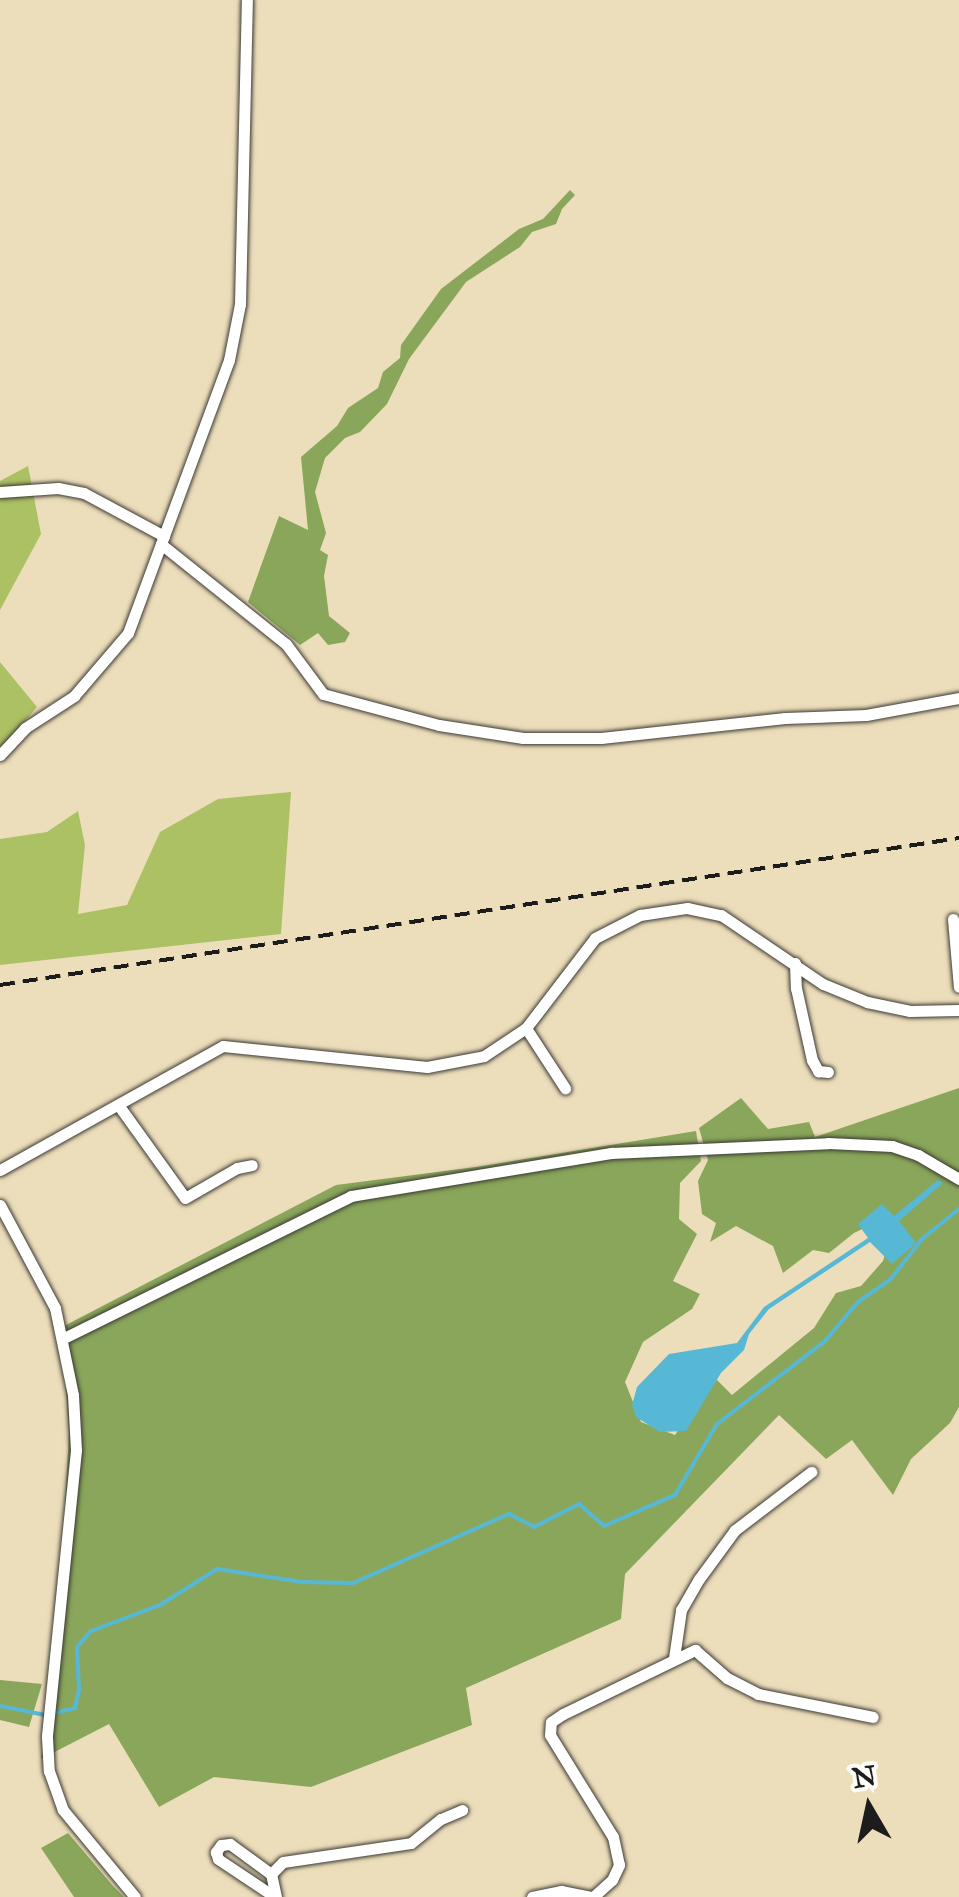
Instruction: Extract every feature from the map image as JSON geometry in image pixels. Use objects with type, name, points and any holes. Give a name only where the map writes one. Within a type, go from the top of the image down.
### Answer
[{"type":"street","points":[[0,755],[25,728],[74,696],[128,633],[229,360],[240,304],[248,0]]},
{"type":"street","points":[[0,492],[58,488],[84,493],[162,540],[286,644],[324,694],[439,725],[523,738],[600,738],[786,718],[866,714],[959,698]]},
{"type":"street","points":[[0,1170],[223,1046],[427,1067],[484,1056],[526,1028],[595,938],[640,915],[687,908],[720,915],[824,984],[866,1002],[910,1011],[959,1010]]},
{"type":"street","points":[[953,919],[959,987]]},
{"type":"street","points":[[796,963],[812,1060],[818,1071],[828,1072]]},
{"type":"street","points":[[526,1028],[564,1088]]},
{"type":"street","points":[[119,1106],[185,1198],[237,1168],[252,1165]]},
{"type":"street","points":[[64,1338],[350,1196],[611,1153],[828,1143],[892,1146],[918,1155],[959,1179]]},
{"type":"street","points":[[0,1205],[55,1308],[64,1338],[76,1450],[50,1706],[49,1770],[63,1810],[135,1897]]},
{"type":"street","points":[[674,1658],[681,1610],[735,1530],[811,1472]]},
{"type":"street","points":[[532,1897],[561,1891],[593,1896],[612,1880],[619,1865],[612,1837],[558,1752],[550,1735],[551,1722],[695,1650],[727,1678],[758,1694],[873,1717]]},
{"type":"street","points":[[271,1874],[293,1860],[411,1843],[441,1818],[462,1810]]},
{"type":"street","points":[[221,1844],[230,1844],[271,1874],[276,1897],[218,1859],[216,1852],[221,1844]]},
{"type":"green space","points":[[570,190],[575,195],[562,209],[556,224],[532,232],[520,247],[466,282],[409,359],[387,404],[360,432],[345,438],[325,458],[315,492],[326,533],[320,550],[328,555],[324,576],[329,616],[350,633],[345,642],[328,645],[318,633],[300,645],[248,602],[279,516],[308,530],[301,457],[337,426],[348,408],[378,388],[383,372],[400,358],[401,345],[441,289],[519,229],[543,219]]},
{"type":"green space","points":[[28,466],[41,534],[0,610],[0,481]]},
{"type":"green space","points":[[0,662],[37,707],[0,750]]},
{"type":"green space","points":[[291,792],[281,934],[0,965],[0,839],[47,832],[78,811],[85,845],[78,914],[127,905],[160,832],[218,799]]},
{"type":"green space","points":[[959,1088],[959,1407],[950,1423],[911,1459],[893,1495],[852,1440],[826,1459],[779,1415],[625,1574],[621,1619],[466,1688],[472,1725],[311,1787],[214,1777],[159,1807],[109,1724],[41,1759],[58,1637],[69,1433],[62,1327],[336,1185],[696,1131],[701,1161],[680,1183],[679,1219],[697,1234],[673,1281],[700,1294],[692,1309],[643,1342],[625,1382],[641,1422],[675,1435],[702,1394],[710,1373],[732,1395],[814,1328],[836,1293],[861,1286],[883,1261],[892,1230],[883,1219],[854,1233],[829,1253],[813,1250],[783,1273],[773,1246],[736,1226],[710,1242],[716,1223],[702,1214],[698,1181],[708,1160],[699,1128],[741,1098],[768,1129],[809,1122],[815,1137]]},
{"type":"green space","points":[[0,1680],[42,1684],[29,1727],[0,1720]]},
{"type":"green space","points":[[68,1833],[124,1897],[74,1897],[41,1848]]},
{"type":"water","points":[[938,1180],[943,1183],[899,1221],[916,1243],[892,1264],[870,1242],[769,1309],[749,1334],[744,1350],[721,1373],[686,1431],[660,1432],[636,1417],[632,1405],[637,1387],[669,1354],[737,1343],[764,1307],[868,1238],[858,1224],[882,1204],[894,1216]]},
{"type":"waterway","points":[[54,1713],[75,1708],[79,1690],[77,1647],[91,1631],[160,1605],[217,1569],[302,1582],[353,1583],[509,1514],[534,1527],[579,1504],[604,1526],[675,1495],[717,1424],[825,1341],[858,1302],[890,1280],[922,1239],[959,1209]]},
{"type":"waterway","points":[[0,1706],[45,1715]]},
{"type":"railway","points":[[0,985],[959,838]]}]
